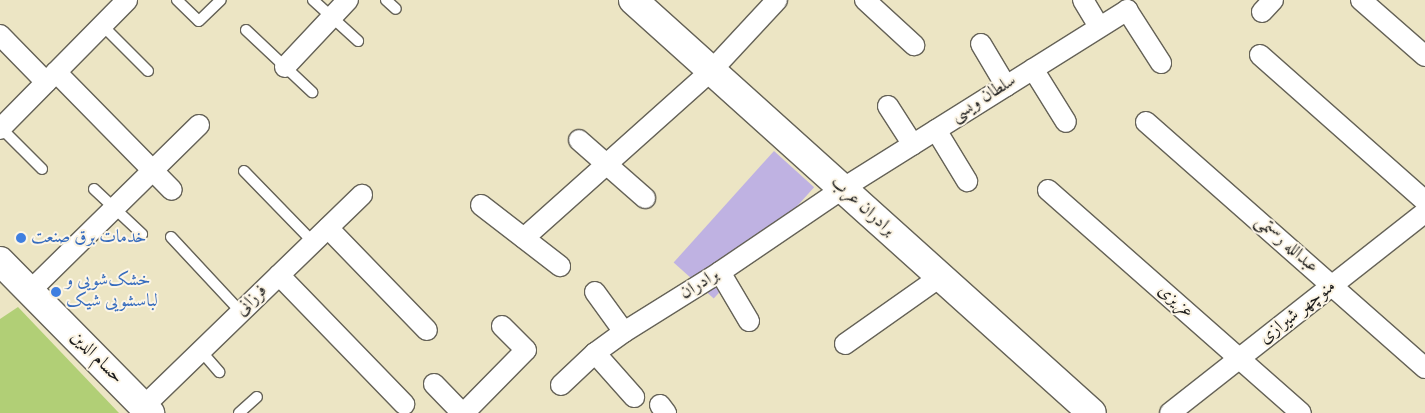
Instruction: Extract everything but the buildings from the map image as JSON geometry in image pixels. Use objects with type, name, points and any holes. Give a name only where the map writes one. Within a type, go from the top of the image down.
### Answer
[{"type":"street","points":[[1,129],[127,0]]},
{"type":"street","points":[[285,67],[348,0]]},
{"type":"street","name":"برادران عرب","points":[[633,0],[1092,413]]},
{"type":"street","points":[[524,238],[711,71],[778,0]]},
{"type":"street","points":[[865,0],[914,45]]},
{"type":"street","points":[[1083,0],[1099,27]]},
{"type":"street","points":[[1361,0],[1425,56]]},
{"type":"street","name":"سلطان ویسی","points":[[842,189],[1127,10],[1161,62]]},
{"type":"street","points":[[0,35],[51,77],[172,190]]},
{"type":"street","points":[[981,44],[1006,86]]},
{"type":"street","points":[[1260,55],[1425,201]]},
{"type":"street","points":[[1033,69],[1066,122]]},
{"type":"street","points":[[888,106],[913,144]]},
{"type":"street","name":"عبدالله رستمی","points":[[1146,122],[1425,368]]},
{"type":"street","points":[[30,291],[199,125]]},
{"type":"street","points":[[936,130],[967,181]]},
{"type":"street","points":[[579,140],[645,198]]},
{"type":"street","name":"برادران","points":[[561,385],[595,353],[624,332],[720,272],[842,189]]},
{"type":"street","name":"عزیزی","points":[[1048,190],[1301,413]]},
{"type":"street","name":"فرزانی","points":[[147,410],[201,351],[362,196]]},
{"type":"street","points":[[481,205],[560,266]]},
{"type":"street","name":"منوچهر شیرازی","points":[[1170,413],[1425,212]]},
{"type":"street","points":[[320,235],[427,330]]},
{"type":"street","name":"حسام الدین","points":[[0,261],[147,410]]},
{"type":"street","points":[[720,272],[749,321]]},
{"type":"street","points":[[279,275],[404,404]]},
{"type":"street","points":[[845,344],[940,277]]},
{"type":"street","points":[[595,292],[624,332]]},
{"type":"street","points":[[434,384],[463,413],[526,350],[502,326]]},
{"type":"street","points":[[595,353],[634,397]]},
{"type":"lane","points":[[177,0],[199,21],[221,0]]},
{"type":"lane","points":[[314,0],[358,41]]},
{"type":"lane","points":[[386,0],[396,9]]},
{"type":"lane","points":[[102,25],[148,71]]},
{"type":"lane","points":[[246,30],[312,92]]},
{"type":"lane","points":[[1,129],[42,168]]},
{"type":"lane","points":[[244,170],[320,235]]},
{"type":"lane","points":[[94,189],[142,234]]},
{"type":"lane","points":[[171,237],[241,312]]},
{"type":"lane","points":[[201,351],[219,372]]},
{"type":"lane","points":[[239,413],[256,396]]},
{"type":"green space","points":[[18,307],[119,413],[0,413],[0,319]]},
{"type":"place","name":"خدمات برق صنعت","points":[[21,238]]},
{"type":"place","name":"خشک‌شویی و لباسشویی شیک","points":[[56,292]]}]
